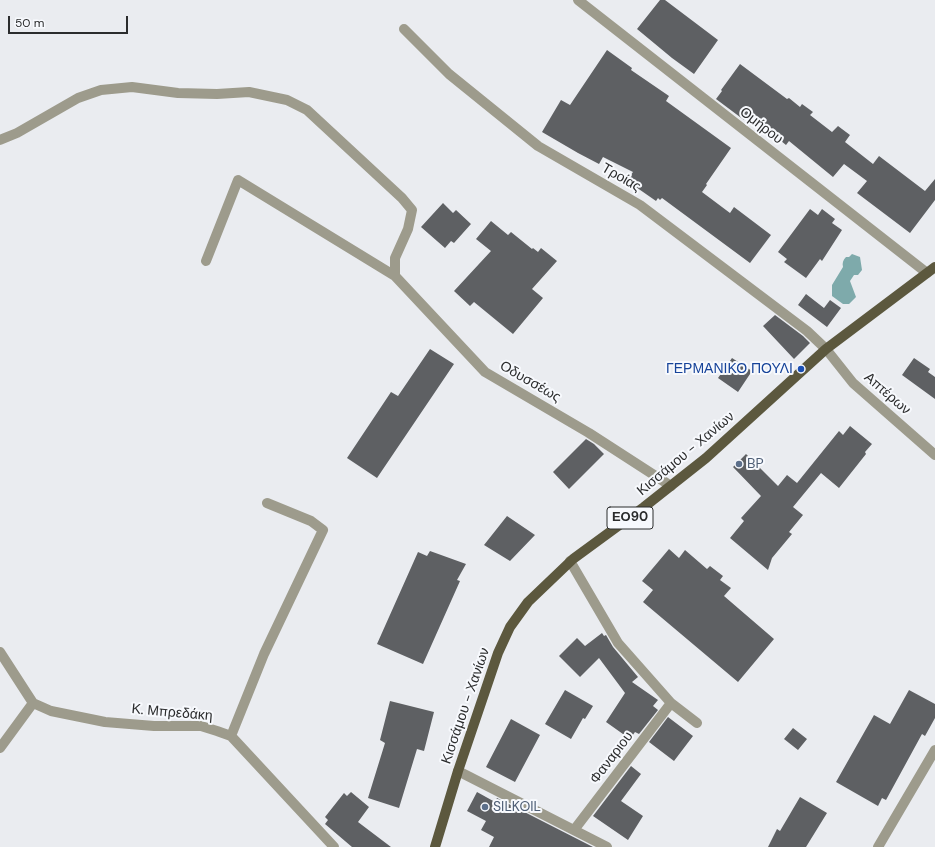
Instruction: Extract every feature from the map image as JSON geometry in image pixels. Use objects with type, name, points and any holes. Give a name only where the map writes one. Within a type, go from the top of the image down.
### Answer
[{"type":"main road","name":"Κισσάμου - Χανίων","points":[[435,847],[458,771],[498,653],[510,627],[528,602],[570,561],[706,458],[826,349],[931,270]]},
{"type":"street","name":"Ομήρου","points":[[578,0],[931,270]]},
{"type":"street","name":"Τροίας","points":[[404,29],[449,74],[538,146],[640,205],[807,331],[826,349]]},
{"type":"street","points":[[0,140],[17,133],[78,98],[101,90],[132,87],[178,93],[217,94],[249,92],[287,100],[307,110],[402,198],[412,210],[408,229],[395,258],[396,276]]},
{"type":"street","name":"Οδυσσέως","points":[[206,261],[238,180],[396,276],[485,372],[589,433],[671,486]]},
{"type":"street","name":"Απτέρων","points":[[826,349],[853,383],[935,455]]},
{"type":"street","points":[[231,736],[264,654],[323,530],[311,521],[266,503]]},
{"type":"street","points":[[570,561],[618,643],[671,703],[697,723]]},
{"type":"street","points":[[0,652],[33,703],[0,748]]},
{"type":"street","name":"Κ. Μπρεδάκη","points":[[33,703],[51,711],[105,722],[154,726],[201,726],[231,736],[334,847]]},
{"type":"street","name":"Φαναριου","points":[[574,830],[671,703]]},
{"type":"street","points":[[878,847],[935,750]]},
{"type":"street","points":[[458,771],[606,847]]},
{"type":"water","points":[[852,254],[860,257],[862,270],[858,275],[854,275],[850,281],[856,297],[849,304],[843,304],[832,296],[832,285],[843,267],[844,259]]},
{"type":"building","points":[[660,0],[665,0],[718,40],[694,74],[637,29]]},
{"type":"building","points":[[607,50],[632,68],[631,70],[669,96],[666,101],[731,148],[702,192],[730,213],[734,207],[771,235],[750,263],[662,198],[660,200],[658,198],[656,201],[633,185],[634,183],[628,179],[633,172],[603,157],[599,164],[542,132],[561,100],[570,105]]},
{"type":"building","points":[[740,64],[787,99],[789,98],[800,107],[802,104],[813,112],[810,115],[832,132],[838,126],[850,135],[845,142],[873,164],[879,156],[925,191],[935,179],[935,200],[910,233],[857,193],[867,181],[844,164],[833,177],[789,141],[786,145],[748,114],[744,120],[716,99]]},
{"type":"building","points":[[443,203],[453,213],[456,210],[471,224],[454,243],[451,241],[445,248],[421,227]]},
{"type":"building","points":[[810,209],[818,215],[822,209],[835,219],[832,223],[842,230],[822,261],[820,259],[806,278],[784,262],[787,259],[778,252]]},
{"type":"building","points":[[491,221],[508,235],[511,232],[532,249],[533,248],[538,252],[541,248],[557,261],[532,289],[543,298],[513,334],[474,302],[470,306],[454,291],[491,251],[476,239]]},
{"type":"building","points":[[806,294],[824,308],[830,300],[841,308],[827,327],[798,305]]},
{"type":"building","points":[[775,315],[810,343],[794,359],[763,326]]},
{"type":"building","points":[[430,349],[454,364],[377,478],[347,458],[391,392],[398,396]]},
{"type":"building","points":[[732,358],[752,371],[738,392],[718,378]]},
{"type":"building","points":[[914,358],[930,369],[928,372],[935,377],[935,399],[902,375]]},
{"type":"building","points":[[850,426],[872,444],[865,452],[866,454],[839,488],[821,473],[793,507],[803,515],[789,532],[792,534],[772,558],[768,570],[730,538],[744,521],[741,518],[761,496],[733,467],[746,454],[778,486],[787,475],[797,483],[839,431],[843,435]]},
{"type":"building","points":[[586,439],[594,444],[604,454],[569,489],[553,472]]},
{"type":"building","points":[[507,516],[535,535],[510,561],[484,545]]},
{"type":"building","points":[[669,549],[679,558],[685,550],[707,569],[710,566],[723,576],[720,580],[731,588],[724,596],[774,639],[738,682],[643,602],[653,590],[642,581]]},
{"type":"building","points":[[430,551],[466,564],[457,580],[460,581],[423,664],[377,644],[418,552],[427,556]]},
{"type":"building","points":[[602,633],[604,636],[606,635],[613,647],[638,677],[632,682],[658,700],[653,706],[658,710],[639,734],[635,732],[630,739],[606,722],[625,693],[599,658],[580,677],[559,656],[577,638],[585,646]]},
{"type":"building","points":[[565,690],[593,706],[585,719],[583,718],[571,739],[545,724]]},
{"type":"building","points":[[909,690],[935,704],[935,718],[925,736],[922,734],[886,800],[882,798],[878,806],[836,782],[874,715],[890,724]]},
{"type":"building","points":[[390,701],[434,712],[424,751],[417,749],[399,808],[368,798],[385,743],[380,740]]},
{"type":"building","points":[[668,717],[693,736],[674,761],[649,742]]},
{"type":"building","points":[[511,719],[540,735],[515,782],[486,767]]},
{"type":"building","points":[[793,728],[807,739],[798,750],[784,739]]},
{"type":"building","points":[[631,766],[641,774],[621,801],[643,816],[628,840],[593,816]]},
{"type":"building","points":[[351,792],[369,807],[358,822],[391,847],[352,847],[325,824],[328,820],[325,817],[344,793],[347,796]]},
{"type":"building","points":[[477,792],[495,802],[497,798],[593,847],[489,847],[494,837],[481,830],[486,821],[467,811]]},
{"type":"building","points":[[800,797],[827,813],[806,847],[768,847],[777,829],[780,831]]},
{"type":"place","name":"ΓΕΡΜΑΝΙΚΟ ΠΟΥΛΙ","points":[[801,369]]},
{"type":"place","name":"BP","points":[[739,464]]},
{"type":"place","name":"SILKOIL","points":[[485,807]]}]
